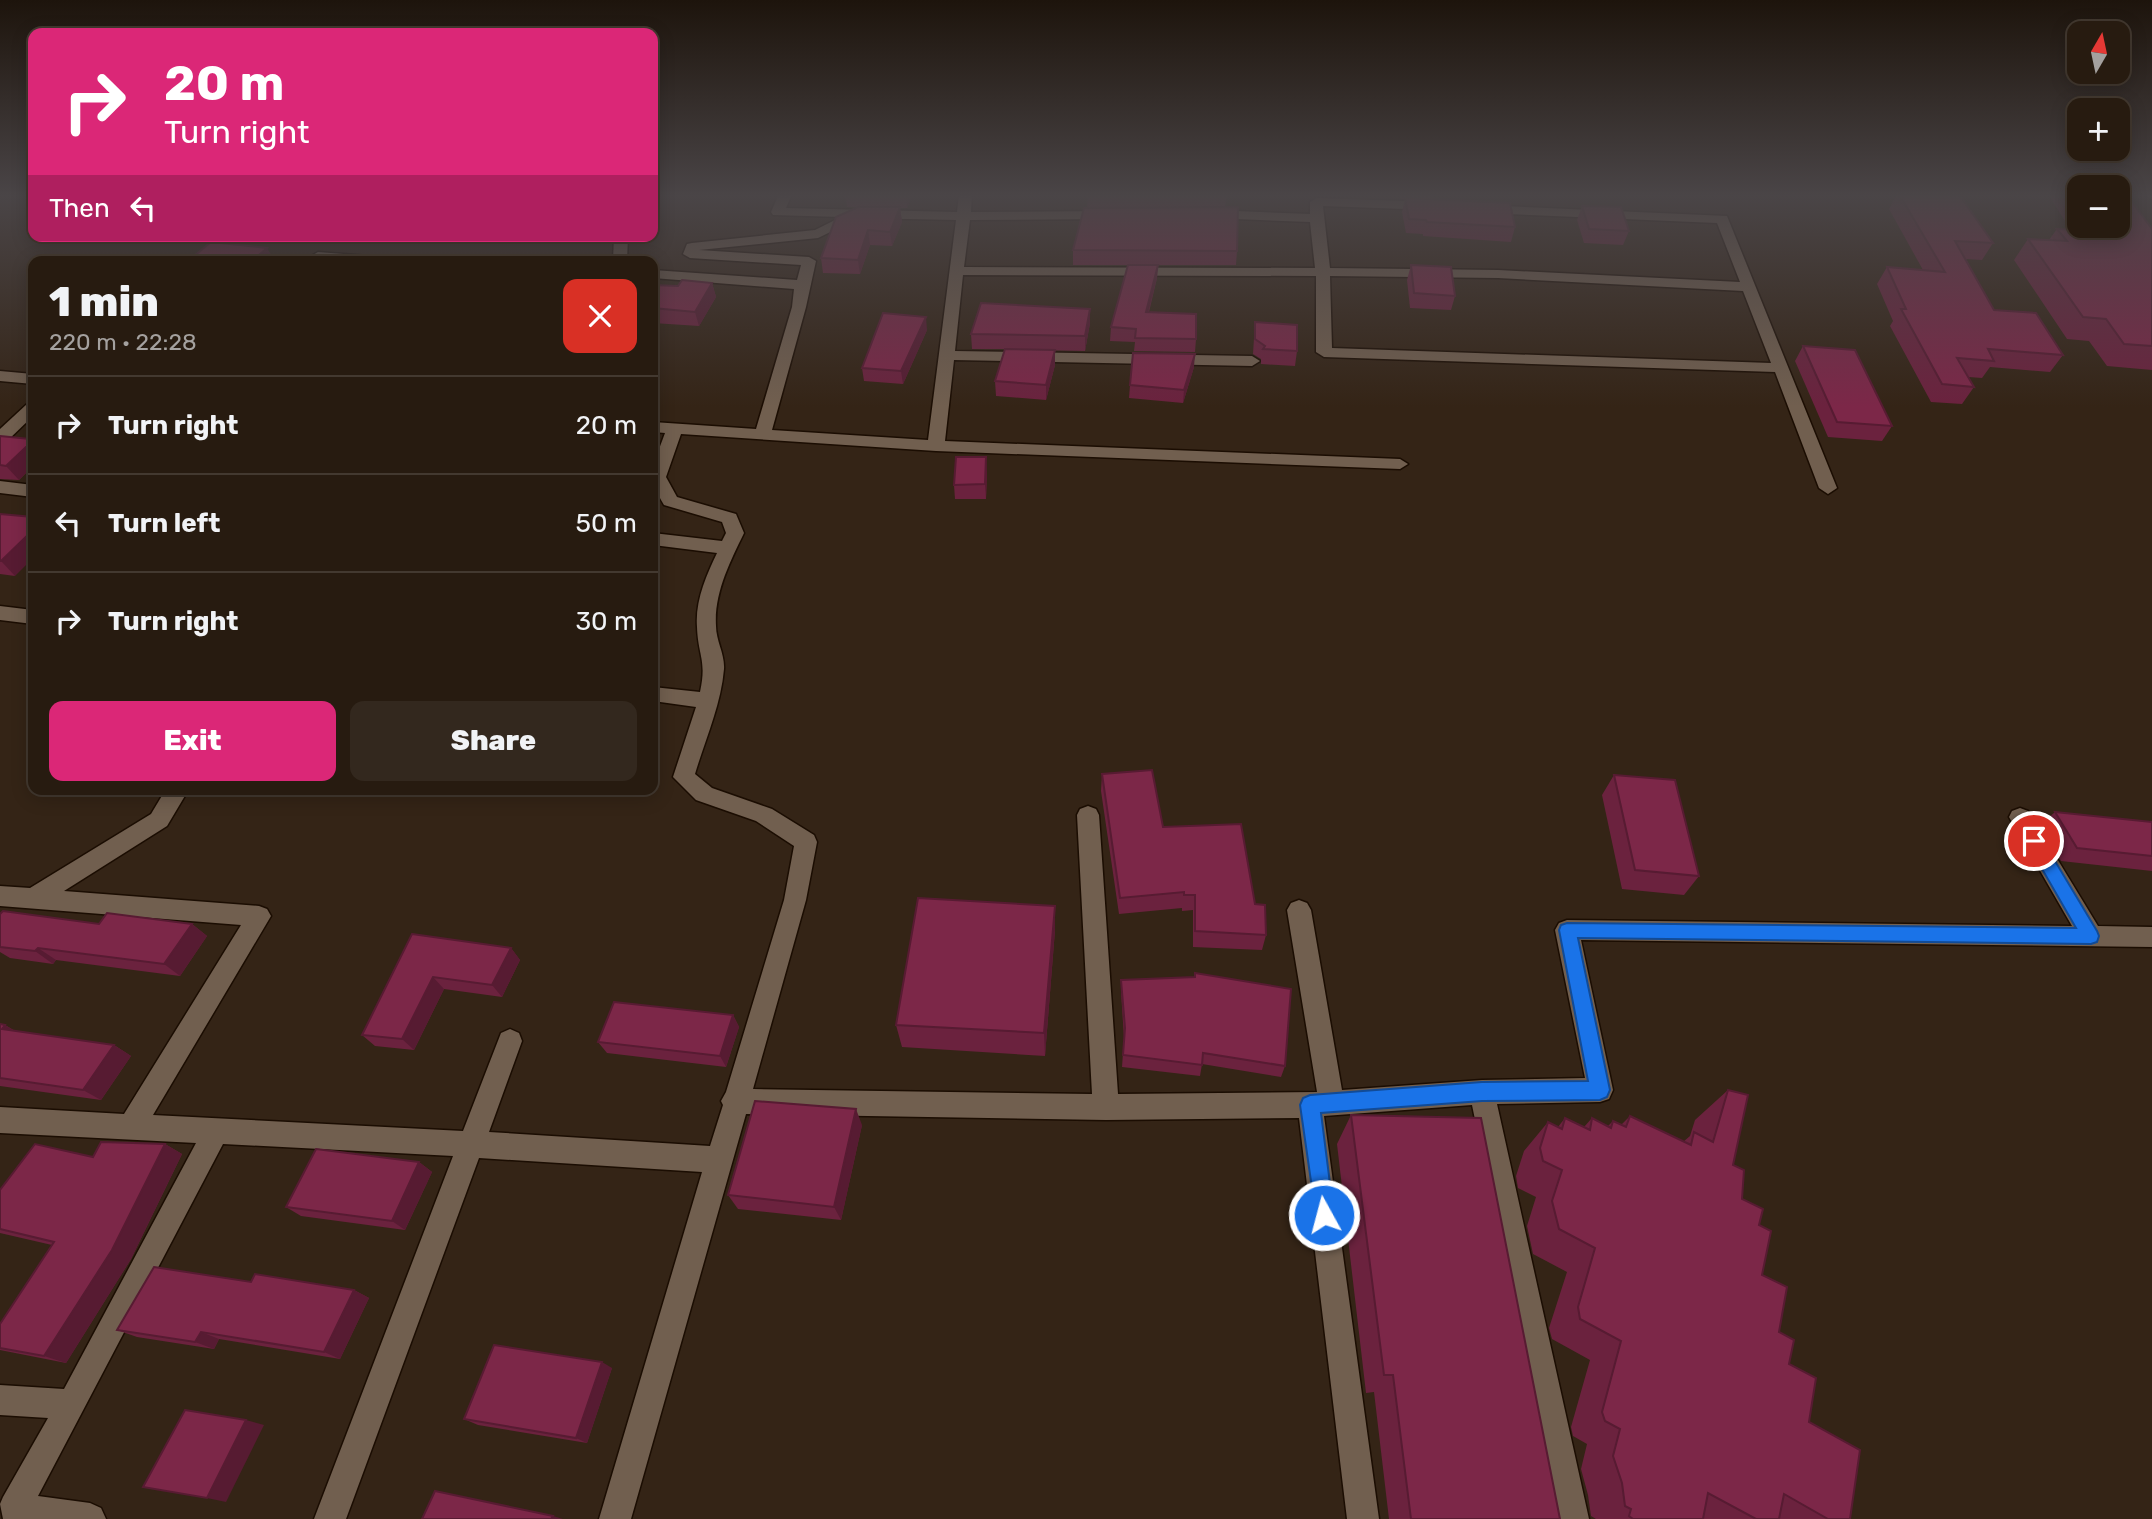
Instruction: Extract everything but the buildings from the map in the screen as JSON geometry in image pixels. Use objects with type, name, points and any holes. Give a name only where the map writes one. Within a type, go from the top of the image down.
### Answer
[{"type":"street","points":[[762,435],[808,265]]},
{"type":"street","points":[[936,446],[945,355],[959,265]]},
{"type":"street","points":[[1323,265],[1324,352],[1782,368]]},
{"type":"street","points":[[1741,265],[1828,488]]},
{"type":"street","points":[[958,271],[1498,274],[1750,287]]},
{"type":"street","points":[[658,274],[774,282],[802,287]]},
{"type":"street","points":[[945,355],[1252,361]]},
{"type":"street","points":[[0,376],[28,379]]},
{"type":"street","points":[[0,438],[28,412]]},
{"type":"street","points":[[658,470],[664,428],[936,446],[1400,464]]},
{"type":"street","points":[[615,1519],[734,1101],[795,900],[806,842],[764,815],[704,794],[684,777],[715,665],[706,625],[711,594],[735,533],[730,518],[670,500],[658,479]]},
{"type":"street","points":[[0,486],[28,490]]},
{"type":"street","points":[[658,540],[728,548]]},
{"type":"street","points":[[0,613],[28,616]]},
{"type":"street","points":[[658,695],[707,701]]},
{"type":"street","points":[[4,907],[29,898],[159,820],[174,795]]},
{"type":"street","points":[[1088,815],[1106,1107]]},
{"type":"street","points":[[2020,817],[2091,936]]},
{"type":"street","points":[[29,898],[259,916],[131,1127]]},
{"type":"street","points":[[1299,910],[1363,1519]]},
{"type":"street","points":[[734,1101],[1106,1107],[1321,1104],[1482,1091],[1600,1090],[1567,930],[2152,937]]},
{"type":"street","points":[[330,1519],[510,1041]]},
{"type":"street","points":[[1482,1091],[1573,1519]]},
{"type":"street","points":[[0,1120],[471,1144],[718,1160]]},
{"type":"street","points":[[90,1519],[14,1508],[72,1405],[216,1131]]},
{"type":"street","points":[[0,1400],[72,1405]]},
{"type":"route","points":[[1324,1215],[1310,1105],[1482,1091],[1600,1090],[1567,930],[2091,936],[2034,841]]}]
